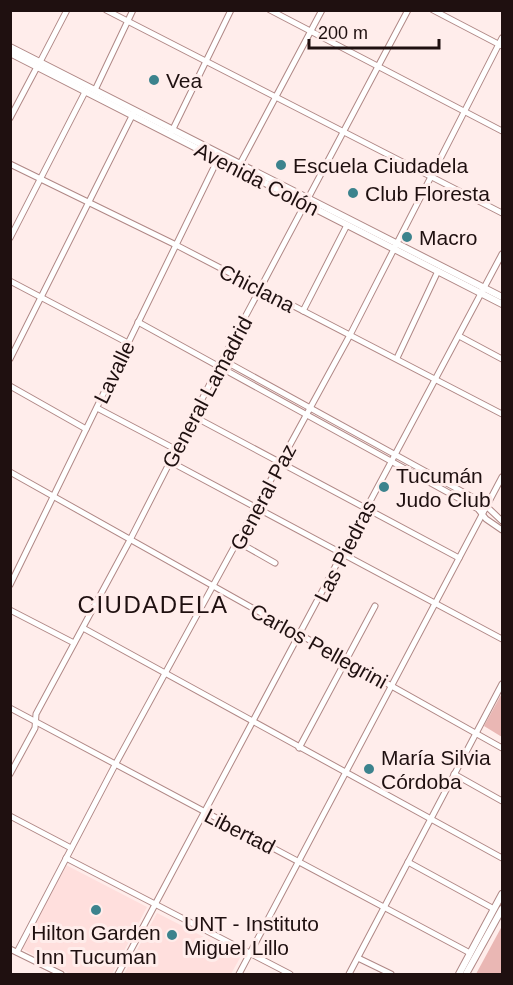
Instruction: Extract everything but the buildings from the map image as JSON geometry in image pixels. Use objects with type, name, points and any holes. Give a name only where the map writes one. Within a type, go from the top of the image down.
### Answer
[{"type":"main road","name":"Avenida Colón","points":[[10,47],[85,92],[134,113]]},
{"type":"main road","name":"Avenida Colón","points":[[10,53],[95,90],[171,132],[240,164],[347,225],[395,246],[438,271],[502,297]]},
{"type":"main road","name":"Avenida Colón","points":[[171,132],[218,159],[307,201],[483,291],[502,304]]},
{"type":"main road","points":[[459,975],[502,894]]},
{"type":"main road","points":[[466,975],[502,909]]},
{"type":"street","points":[[10,118],[67,10]]},
{"type":"street","points":[[105,10],[502,213]]},
{"type":"street","points":[[95,90],[133,10]]},
{"type":"street","points":[[171,132],[231,10]]},
{"type":"street","points":[[270,10],[502,131]]},
{"type":"street","points":[[240,164],[322,10]]},
{"type":"street","name":"General Lamadrid","points":[[10,774],[35,728],[36,714],[130,540],[175,449],[408,10]]},
{"type":"street","points":[[433,10],[501,45]]},
{"type":"street","name":"General Paz","points":[[17,952],[71,848],[312,407],[501,45],[502,38]]},
{"type":"street","points":[[10,238],[85,92]]},
{"type":"street","points":[[10,360],[134,113]]},
{"type":"street","name":"Lavalle","points":[[10,585],[55,497],[218,159]]},
{"type":"street","name":"Chiclana","points":[[10,164],[176,245],[502,414]]},
{"type":"street","points":[[303,311],[347,225]]},
{"type":"street","name":"Las Piedras","points":[[118,975],[344,555],[391,460],[502,254]]},
{"type":"street","points":[[397,358],[438,271]]},
{"type":"street","points":[[10,281],[129,343]]},
{"type":"street","points":[[138,322],[312,407],[487,506],[494,516],[502,521]]},
{"type":"street","points":[[459,336],[502,359]]},
{"type":"street","points":[[10,342],[18,345]]},
{"type":"street","points":[[221,363],[483,513],[486,519],[502,530]]},
{"type":"street","points":[[10,386],[86,429]]},
{"type":"street","points":[[97,408],[175,449]]},
{"type":"street","points":[[193,416],[459,558]]},
{"type":"street","points":[[170,461],[502,639]]},
{"type":"street","name":"Carlos Pellegrini","points":[[11,474],[502,748]]},
{"type":"street","points":[[239,975],[502,477]]},
{"type":"street","points":[[238,542],[275,563]]},
{"type":"street","points":[[299,748],[375,606]]},
{"type":"street","points":[[10,610],[74,643]]},
{"type":"street","points":[[83,628],[502,858]]},
{"type":"street","points":[[349,975],[502,684]]},
{"type":"street","name":"Libertad","points":[[10,708],[205,814],[300,861],[470,953]]},
{"type":"street","points":[[454,774],[502,801]]},
{"type":"street","points":[[10,816],[71,848]]},
{"type":"street","points":[[66,858],[290,975]]},
{"type":"street","points":[[408,862],[494,909]]},
{"type":"street","points":[[10,948],[61,975]]},
{"type":"street","points":[[358,958],[391,975]]},
{"type":"street","points":[[43,975],[46,967]]},
{"type":"shaded area","points":[[502,693],[502,737],[484,726]]},
{"type":"shaded area","points":[[66,865],[147,907],[112,974],[70,974],[22,949]]},
{"type":"shaded area","name":"UNT - Instituto Miguel Lillo","points":[[157,913],[241,956],[231,974],[124,974]]},
{"type":"shaded area","points":[[502,926],[502,974],[476,974]]},
{"type":"place","name":"Vea","points":[[154,80]]},
{"type":"place","name":"Escuela Ciudadela","points":[[281,165]]},
{"type":"place","name":"Club Floresta","points":[[353,193]]},
{"type":"place","name":"Macro","points":[[407,237]]},
{"type":"place","name":"Tucumán Judo Club","points":[[384,487]]},
{"type":"place","name":"María Silvia Córdoba","points":[[369,769]]},
{"type":"place","name":"Hilton Garden Inn Tucuman","points":[[96,910]]},
{"type":"place","name":"UNT - Instituto Miguel Lillo","points":[[172,935]]},
{"type":"district","name":"CIUDADELA","points":[[153,604]]}]
